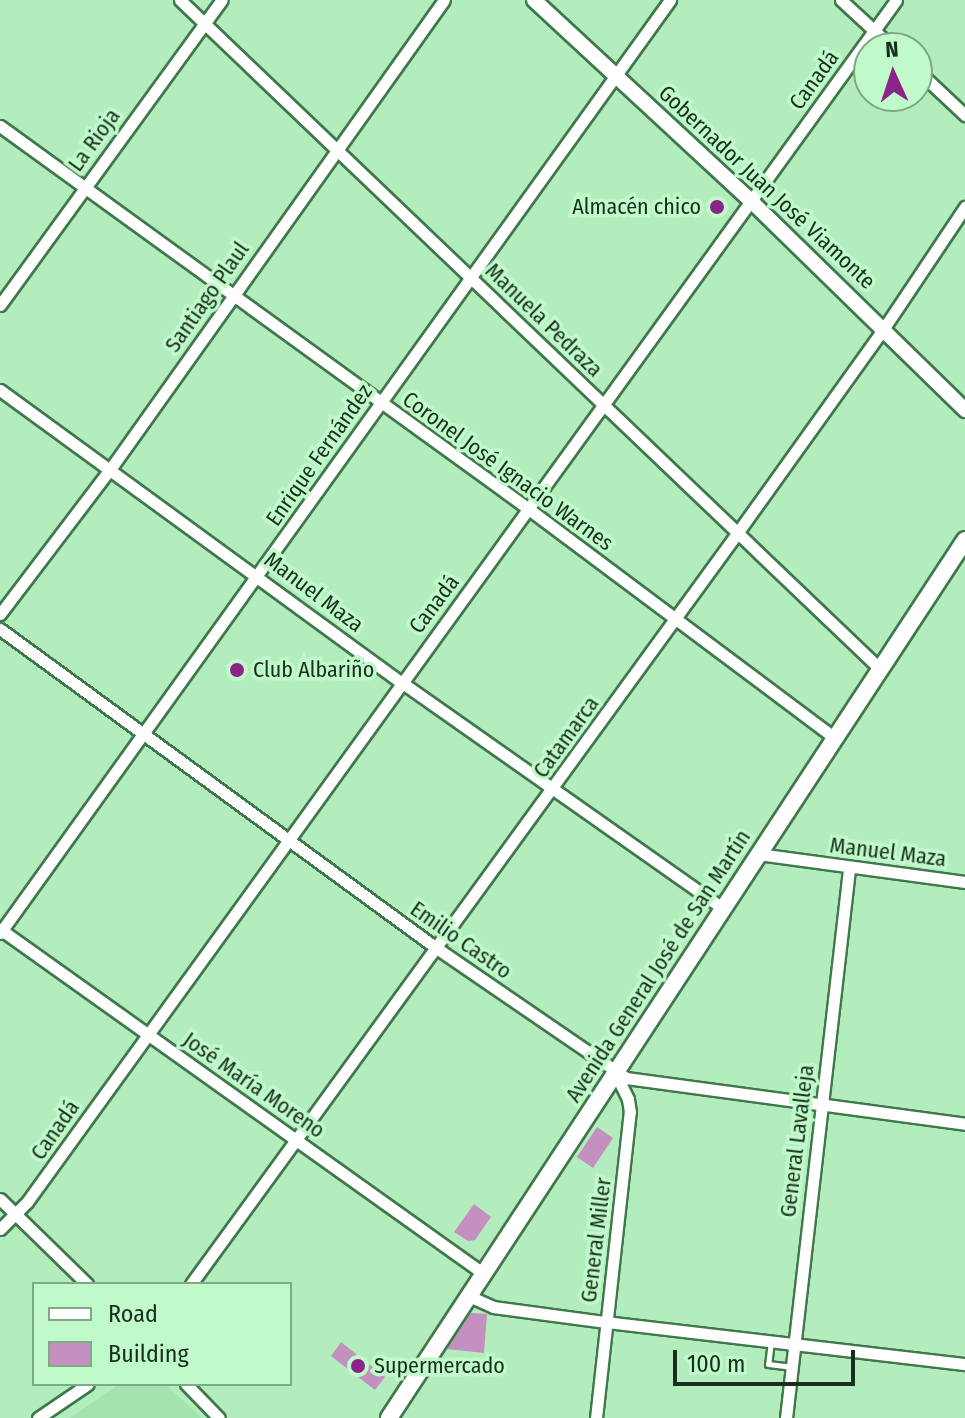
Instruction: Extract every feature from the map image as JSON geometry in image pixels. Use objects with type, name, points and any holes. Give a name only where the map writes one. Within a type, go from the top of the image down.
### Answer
[{"type":"main road","name":"Avenida General José de San Martín","points":[[389,1418],[965,540]]},
{"type":"street","name":"Manuela Pedraza","points":[[180,0],[880,669]]},
{"type":"street","name":"La Rioja","points":[[0,305],[222,0]]},
{"type":"street","name":"Santiago Plaul","points":[[0,614],[111,468],[444,0]]},
{"type":"street","name":"Gobernador Juan José Viamonte","points":[[534,0],[750,200],[965,410]]},
{"type":"street","name":"Enrique Fernández","points":[[1,931],[670,0]]},
{"type":"street","points":[[841,0],[874,31]]},
{"type":"street","name":"Canadá","points":[[0,1229],[17,1214],[401,682],[606,407],[750,200],[896,0]]},
{"type":"street","points":[[933,85],[965,115]]},
{"type":"street","name":"Coronel José Ignacio Warnes","points":[[0,126],[234,293],[379,403],[676,617],[835,738]]},
{"type":"street","name":"Catamarca","points":[[192,1282],[738,532],[884,328],[965,207]]},
{"type":"street","name":"Manuel Maza","points":[[0,390],[401,682],[722,908]]},
{"type":"street","name":"Emilio Castro","points":[[0,629],[435,947],[626,1078],[821,1107],[965,1124]]},
{"type":"street","name":"Manuel Maza","points":[[758,854],[849,869],[965,882]]},
{"type":"street","name":"General Lavalleja","points":[[786,1418],[849,869]]},
{"type":"street","name":"José María Moreno","points":[[1,931],[484,1274]]},
{"type":"street","name":"General Miller","points":[[596,1418],[630,1112],[628,1099],[614,1071]]},
{"type":"street","points":[[0,1199],[85,1282]]},
{"type":"street","points":[[471,1297],[493,1307],[965,1364]]},
{"type":"street","points":[[38,1418],[85,1386]]},
{"type":"street","points":[[188,1386],[219,1418]]},
{"type":"lane","points":[[771,1340],[768,1364],[791,1367]]},
{"type":"shaded area","points":[[117,1386],[167,1386],[202,1418],[70,1418]]},
{"type":"building","points":[[597,1127],[613,1138],[593,1168],[577,1157]]},
{"type":"building","points":[[474,1204],[491,1217],[475,1240],[468,1241],[454,1232]]},
{"type":"building","points":[[471,1313],[487,1314],[484,1353],[447,1349]]},
{"type":"building","name":"Supermercado","points":[[341,1342],[385,1377],[375,1390],[331,1356]]},
{"type":"place","name":"Almacén chico","points":[[717,207]]},
{"type":"place","name":"Club Albariño","points":[[237,670]]},
{"type":"place","name":"Supermercado","points":[[358,1366]]}]
